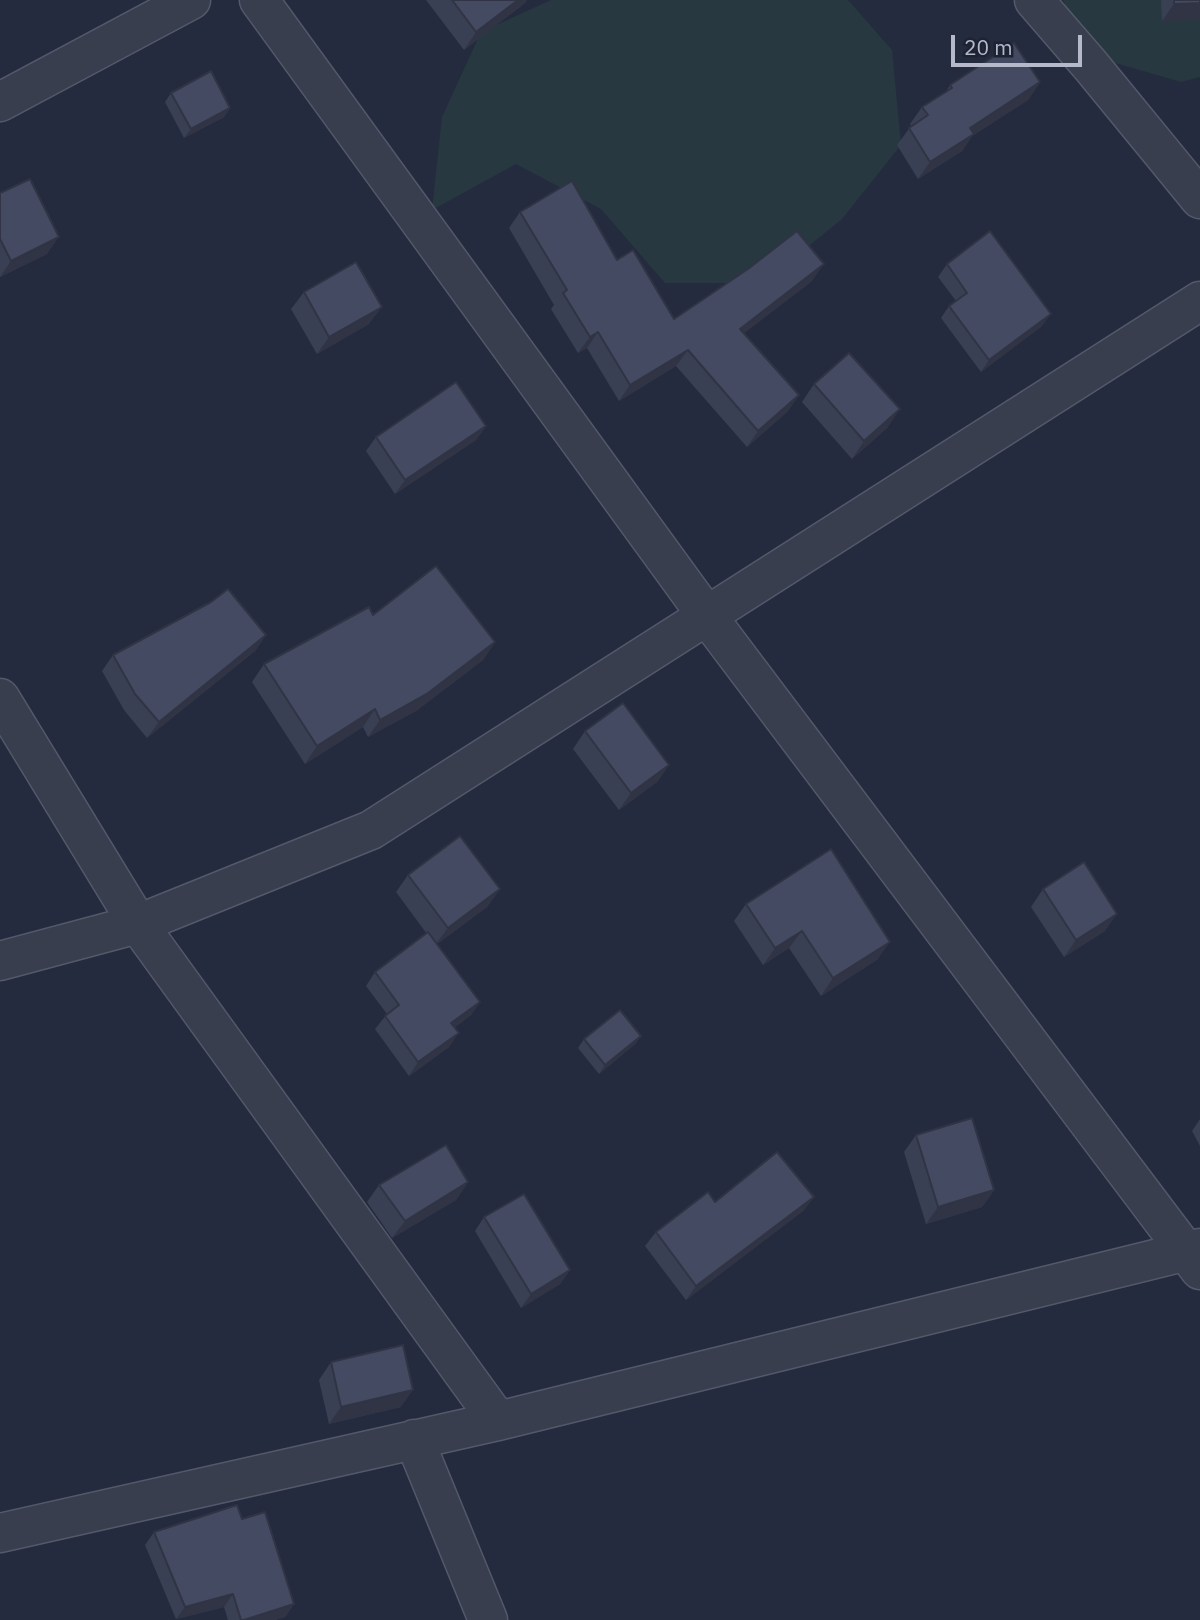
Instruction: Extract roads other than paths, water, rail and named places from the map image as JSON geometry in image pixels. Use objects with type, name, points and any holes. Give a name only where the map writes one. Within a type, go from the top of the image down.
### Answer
[{"type":"street","points":[[0,102],[191,0]]},
{"type":"street","points":[[0,1533],[498,1421],[1071,1278],[1195,1257],[707,616],[259,0]]},
{"type":"street","points":[[1034,0],[1200,199]]},
{"type":"street","points":[[0,961],[138,924],[371,830],[1200,301]]},
{"type":"street","points":[[0,698],[138,924],[498,1421]]},
{"type":"street","points":[[414,1439],[488,1620]]}]
